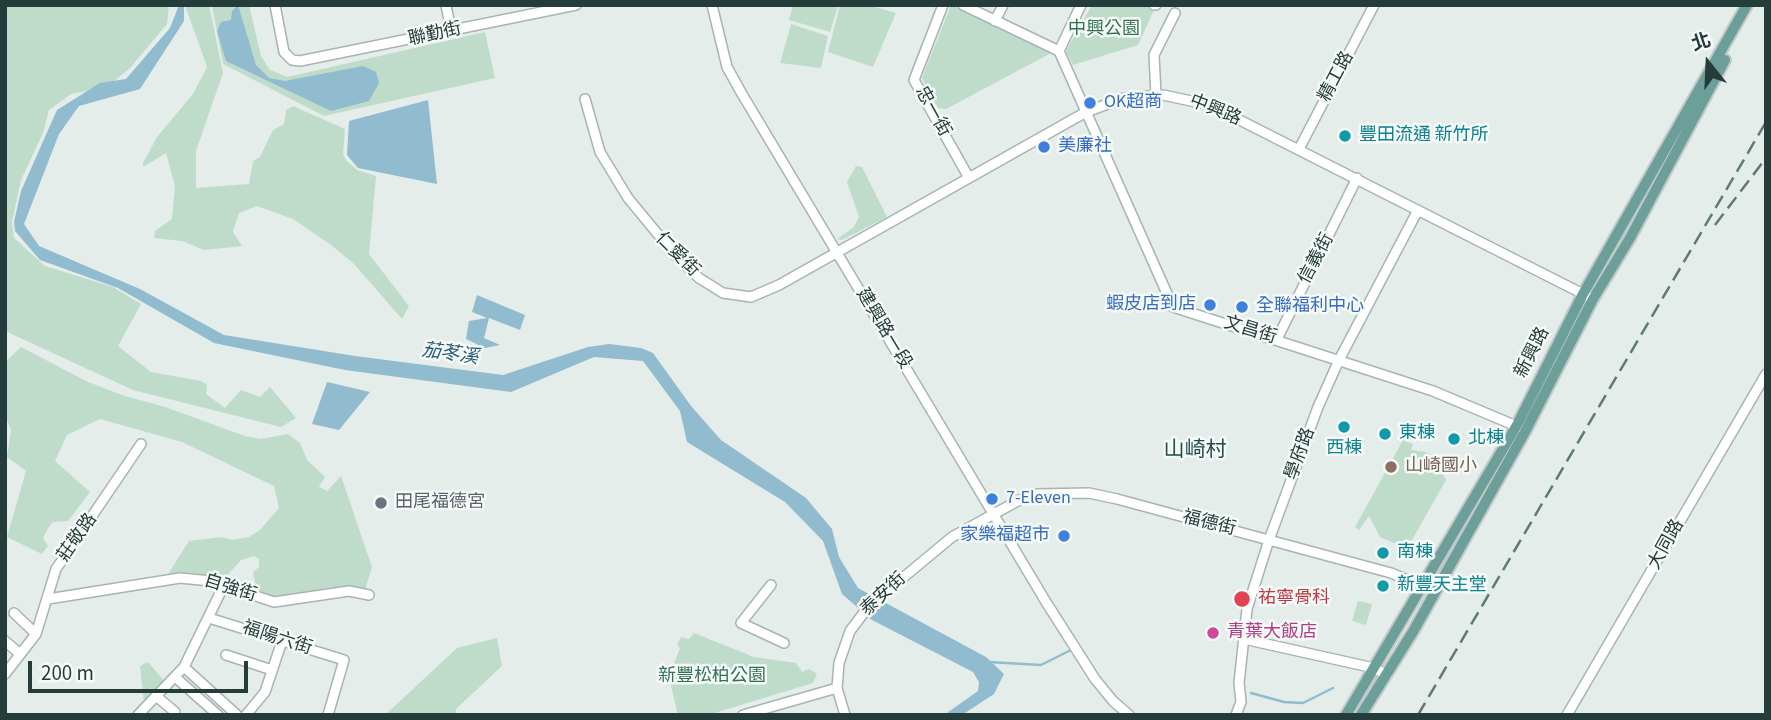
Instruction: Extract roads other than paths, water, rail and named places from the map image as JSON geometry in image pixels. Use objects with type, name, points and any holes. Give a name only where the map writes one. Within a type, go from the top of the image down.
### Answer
[{"type":"main road","name":"新興路","points":[[1361,715],[1387,675],[1429,588],[1521,427],[1588,296],[1747,5]]},
{"type":"main road","name":"新興路","points":[[1588,296],[1630,238],[1754,5]]},
{"type":"main road","name":"新興路","points":[[1346,715],[1374,668],[1429,588]]},
{"type":"street","name":"聯勤街","points":[[275,5],[284,52],[292,60],[300,61],[576,5]]},
{"type":"street","points":[[446,5],[452,31]]},
{"type":"street","name":"建興路一段","points":[[712,5],[727,67],[836,253],[1075,647],[1113,701],[1129,715]]},
{"type":"street","name":"忠一街","points":[[943,5],[914,80],[969,178]]},
{"type":"street","points":[[964,5],[1059,51],[1081,5]]},
{"type":"street","points":[[995,21],[1003,5]]},
{"type":"street","name":"精工路","points":[[1299,149],[1374,5]]},
{"type":"street","points":[[1156,95],[1154,54],[1175,13]]},
{"type":"street","name":"文昌街","points":[[1059,51],[1173,307],[1433,391],[1521,427]]},
{"type":"street","name":"中興路","points":[[836,253],[1086,112],[1124,98],[1156,95],[1210,105],[1588,296]]},
{"type":"street","name":"仁愛街","points":[[585,99],[600,152],[628,198],[675,255],[710,286],[723,293],[751,297],[836,253]]},
{"type":"street","name":"信義街","points":[[1277,339],[1357,178]]},
{"type":"street","name":"學府路","points":[[1236,715],[1241,702],[1239,683],[1247,609],[1269,540],[1318,407],[1339,360],[1418,210]]},
{"type":"street","name":"大同路","points":[[1567,715],[1766,374]]},
{"type":"street","name":"莊敬路","points":[[5,674],[36,634],[56,569],[141,444]]},
{"type":"street","name":"福德街","points":[[993,514],[1037,494],[1089,494],[1269,540],[1429,588]]},
{"type":"street","name":"泰安街","points":[[845,715],[837,688],[843,645],[858,620],[883,593],[952,537],[993,514]]},
{"type":"street","name":"自強街","points":[[48,599],[180,578],[198,578],[274,602],[349,591],[369,594]]},
{"type":"street","points":[[771,585],[741,623],[784,643]]},
{"type":"street","points":[[138,715],[184,667],[223,587]]},
{"type":"street","points":[[14,613],[36,634]]},
{"type":"street","name":"福陽六街","points":[[209,618],[344,660],[328,715]]},
{"type":"street","points":[[1244,639],[1374,668],[1387,675]]},
{"type":"street","points":[[246,715],[265,692],[282,640]]},
{"type":"street","points":[[5,641],[20,654]]},
{"type":"street","points":[[226,655],[272,670]]},
{"type":"street","points":[[184,667],[237,715]]},
{"type":"street","points":[[175,677],[218,715]]},
{"type":"street","points":[[743,715],[764,712],[837,688]]},
{"type":"street","points":[[156,696],[175,712]]},
{"type":"water","name":"茄苳溪","points":[[179,5],[184,5],[184,21],[140,89],[79,106],[59,134],[24,224],[39,246],[140,289],[224,335],[355,356],[503,375],[588,347],[609,344],[641,348],[653,353],[691,406],[721,440],[806,498],[832,529],[839,557],[858,588],[986,657],[1004,674],[994,694],[962,715],[944,715],[978,691],[979,682],[973,672],[872,620],[842,594],[823,541],[785,502],[687,442],[680,411],[643,361],[594,357],[511,392],[345,370],[214,343],[118,288],[40,260],[15,231],[14,222],[21,191],[57,110],[100,83],[126,79],[170,28]]},
{"type":"water","points":[[238,5],[256,65],[269,78],[285,81],[363,66],[376,72],[379,83],[369,101],[331,111],[226,61],[217,31],[221,22],[231,20],[232,11]]},
{"type":"water","points":[[428,100],[437,184],[358,168],[347,155],[349,121]]},
{"type":"water","points":[[477,295],[525,315],[520,330],[489,318],[484,338],[500,345],[485,348],[466,339],[469,321],[487,318],[472,312]]},
{"type":"water","points":[[327,382],[370,392],[339,430],[312,424]]},
{"type":"waterway","points":[[989,662],[1041,665],[1073,649]]},
{"type":"waterway","points":[[1251,693],[1284,702],[1303,703],[1333,688]]},
{"type":"railway","points":[[1418,715],[1766,122]]},
{"type":"railway","points":[[1715,225],[1766,158]]},
{"type":"place","name":"OK超商","points":[[1090,103]]},
{"type":"place","name":"豐田流通 新竹所","points":[[1345,136]]},
{"type":"place","name":"美廉社","points":[[1044,147]]},
{"type":"place","name":"蝦皮店到店","points":[[1210,305]]},
{"type":"place","name":"全聯福利中心","points":[[1242,307]]},
{"type":"place","name":"西棟","points":[[1344,427]]},
{"type":"place","name":"東棟","points":[[1385,434]]},
{"type":"place","name":"北棟","points":[[1454,439]]},
{"type":"place","name":"山崎國小","points":[[1391,467]]},
{"type":"place","name":"7-Eleven","points":[[992,499]]},
{"type":"place","name":"田尾福德宮","points":[[381,503]]},
{"type":"place","name":"家樂福超市","points":[[1064,536]]},
{"type":"place","name":"南棟","points":[[1383,553]]},
{"type":"place","name":"新豐天主堂","points":[[1383,586]]},
{"type":"place","name":"祐寧骨科","points":[[1242,599]]},
{"type":"place","name":"青葉大飯店","points":[[1213,633]]},
{"type":"district","name":"山崎村","points":[[1195,451]]},
{"type":"park label","name":"中興公園","points":[[1104,30]]},
{"type":"park label","name":"新豐松柏公園","points":[[712,677]]}]
